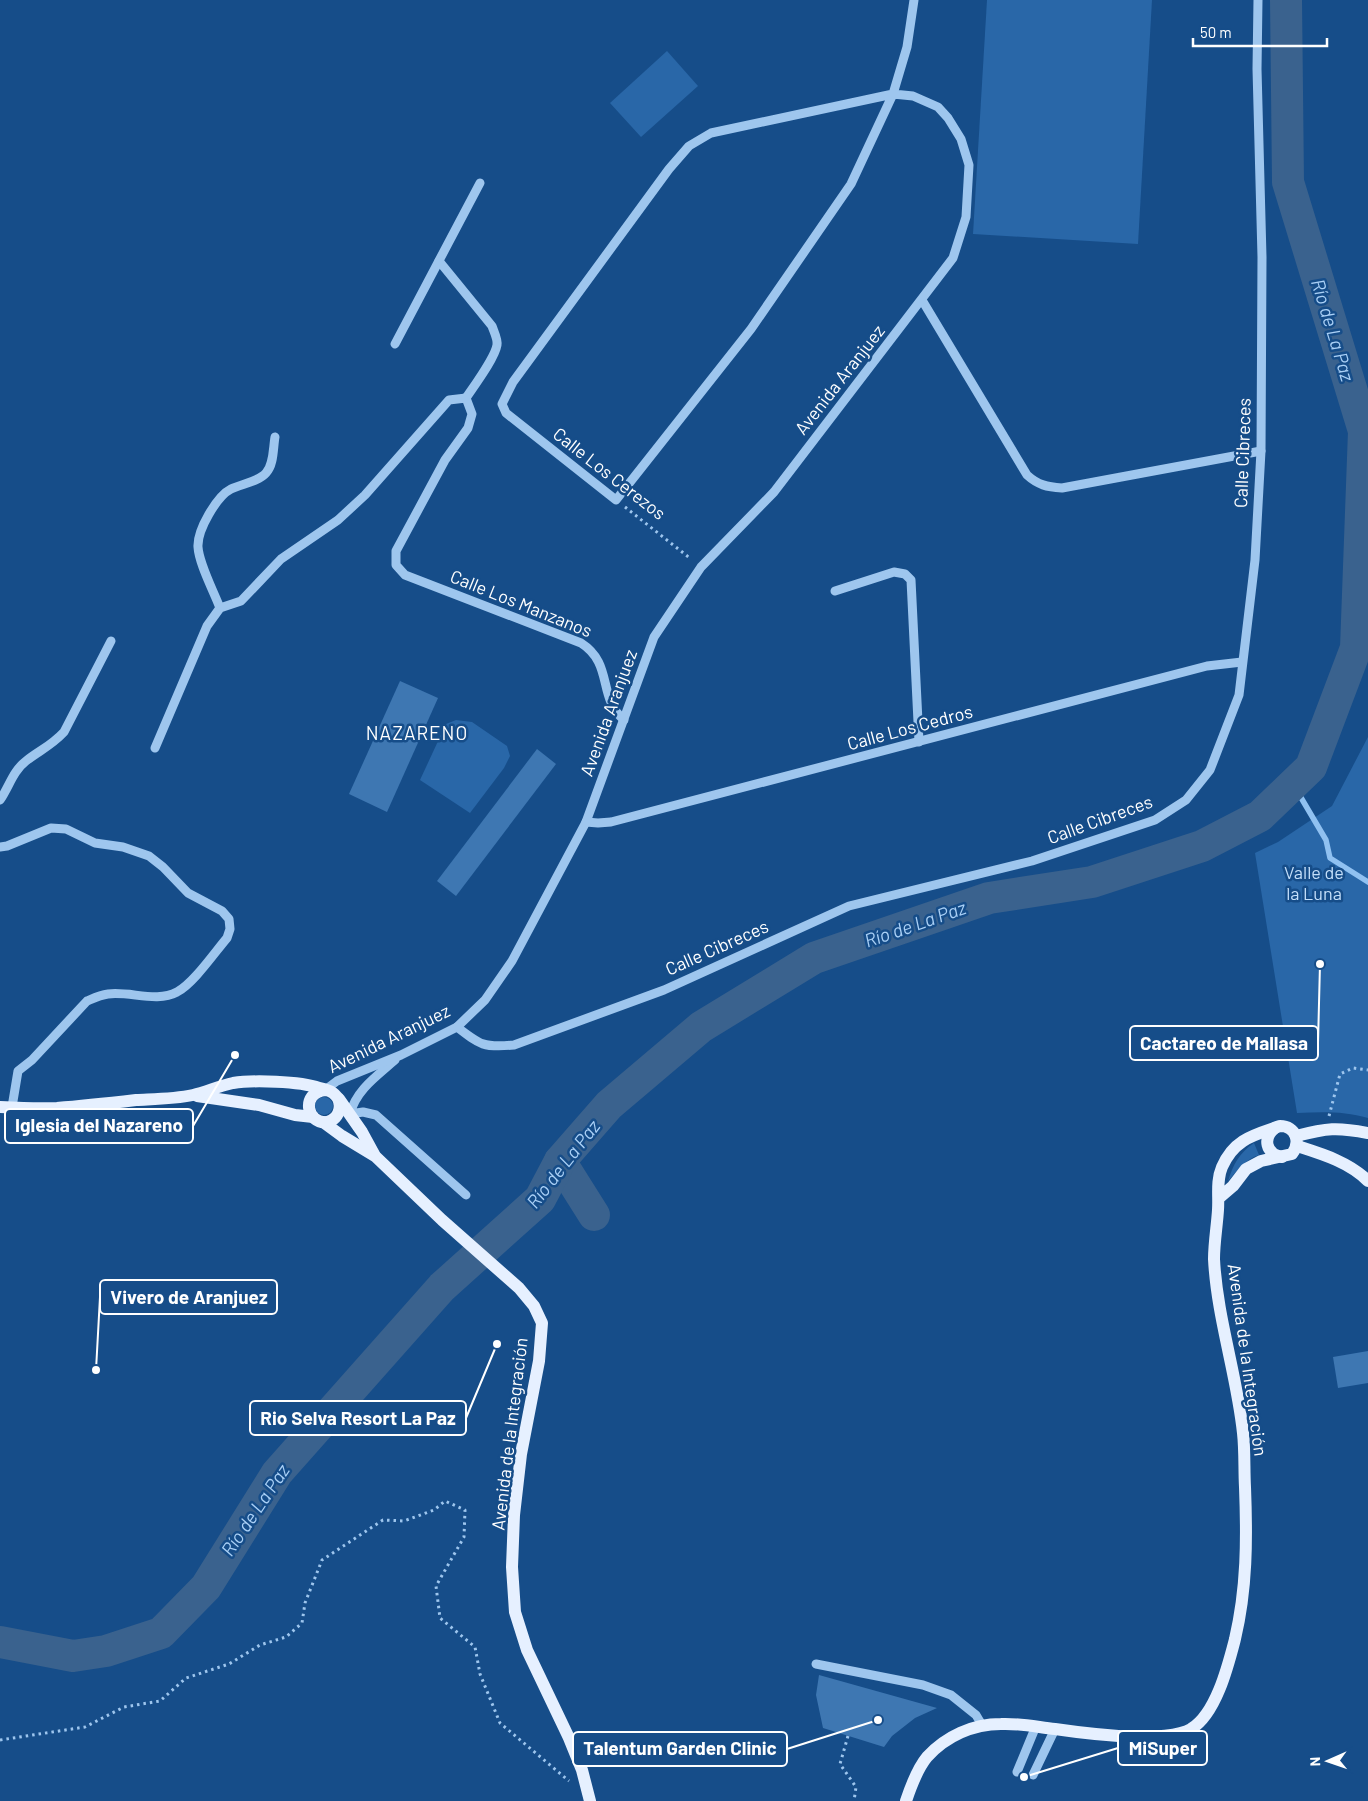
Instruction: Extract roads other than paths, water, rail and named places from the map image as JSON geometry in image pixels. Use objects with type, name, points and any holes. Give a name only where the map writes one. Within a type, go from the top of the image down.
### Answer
[{"type":"main road","points":[[6,1107],[56,1108],[192,1095],[233,1083],[284,1082],[311,1085],[330,1091],[338,1097],[340,1107],[333,1120],[318,1119],[259,1105],[192,1095]]},
{"type":"main road","points":[[318,1119],[309,1107],[309,1101],[315,1093],[325,1090]]},
{"type":"main road","name":"Avenida de la Integración","points":[[338,1097],[375,1156]]},
{"type":"main road","name":"Avenida de la Integración","points":[[318,1119],[375,1156],[442,1220],[519,1288],[534,1306],[542,1323],[539,1361],[522,1454],[514,1516],[512,1567],[515,1612],[527,1650],[569,1738],[582,1770],[590,1800]]},
{"type":"main road","points":[[1219,1198],[1233,1186],[1246,1169],[1261,1161],[1282,1157],[1292,1154],[1297,1141],[1294,1131],[1285,1126],[1275,1128],[1268,1136],[1267,1146],[1273,1154],[1282,1157]]},
{"type":"main road","name":"Avenida de la Integración","points":[[906,1801],[912,1783],[926,1758],[944,1742],[964,1730],[982,1725],[1002,1724],[1036,1726],[1116,1736],[1156,1737],[1190,1730],[1210,1711],[1235,1639],[1245,1585],[1246,1512],[1243,1434],[1238,1395],[1219,1301],[1214,1257],[1219,1198],[1218,1183],[1221,1169],[1228,1156],[1249,1136],[1275,1128]]},
{"type":"main road","points":[[1297,1141],[1326,1128],[1368,1133]]},
{"type":"main road","points":[[1297,1141],[1344,1164],[1368,1181]]},
{"type":"street","points":[[893,94],[907,47],[914,0]]},
{"type":"street","name":"Calle Cibreces","points":[[457,1027],[475,1041],[493,1047],[514,1045],[664,990],[849,906],[1032,861],[1155,820],[1186,800],[1210,770],[1239,695],[1255,560],[1261,451],[1262,257],[1257,69],[1258,0]]},
{"type":"street","name":"Avenida Aranjuez","points":[[325,1090],[338,1081],[401,1055],[457,1027],[485,1000],[512,961],[586,822],[654,637],[701,567],[774,492],[953,258],[966,217],[970,165],[962,139],[938,107],[913,96],[893,94],[711,133],[689,146],[669,170],[512,382],[502,404]]},
{"type":"street","name":"Calle Los Cerezos","points":[[502,404],[506,413],[616,500],[751,329],[851,184],[893,94]]},
{"type":"street","points":[[394,344],[480,184]]},
{"type":"street","points":[[155,748],[207,626],[220,608],[241,601],[281,559],[338,520],[364,495],[449,400],[466,398],[492,357],[497,346],[492,326],[439,261]]},
{"type":"street","points":[[922,300],[1027,475],[1035,483],[1047,487],[1062,488],[1261,451]]},
{"type":"street","name":"Calle Los Manzanos","points":[[466,398],[472,414],[468,428],[445,460],[396,551],[396,565],[405,575],[581,643],[592,650],[600,663],[611,703],[616,713],[624,720]]},
{"type":"street","points":[[220,608],[198,548],[199,535],[220,497],[229,490],[268,472],[275,437]]},
{"type":"street","points":[[835,591],[894,572],[905,574],[911,580],[919,742]]},
{"type":"street","points":[[0,800],[7,791],[15,773],[25,761],[54,743],[64,732],[111,641]]},
{"type":"street","name":"Calle Los Cedros","points":[[586,822],[611,822],[1207,666],[1242,662]]},
{"type":"street","points":[[0,847],[7,846],[51,828],[66,829],[95,843],[123,847],[148,856],[163,867],[188,893],[222,911],[229,919],[230,928],[227,938],[188,984],[177,992],[166,996],[111,993],[87,1001],[32,1060],[18,1071],[6,1107]]},
{"type":"street","points":[[401,1055],[362,1090],[352,1105],[350,1114],[364,1112],[376,1115],[466,1195]]},
{"type":"street","points":[[816,1664],[923,1685],[951,1695],[976,1716],[982,1725]]},
{"type":"street","points":[[1017,1772],[1036,1726]]},
{"type":"street","points":[[1033,1775],[1055,1729]]},
{"type":"waterway","name":"Río de La Paz","points":[[0,1642],[73,1656],[106,1651],[161,1633],[206,1587],[277,1473],[442,1287],[540,1199],[560,1161],[609,1105],[701,1027],[814,958],[989,898],[1092,882],[1202,846],[1260,816],[1311,767],[1356,648],[1364,431],[1288,182],[1286,0]]},
{"type":"waterway","points":[[1356,648],[1368,652]]},
{"type":"waterway","points":[[1293,784],[1326,840],[1330,858],[1368,882]]},
{"type":"waterway","points":[[560,1161],[594,1215]]},
{"type":"place","name":"Cactareo de Mallasa","points":[[1320,964]]},
{"type":"place","name":"Iglesia del Nazareno","points":[[235,1055]]},
{"type":"place","name":"Rio Selva Resort La Paz","points":[[497,1344]]},
{"type":"place","name":"Vivero de Aranjuez","points":[[96,1370]]},
{"type":"place","name":"Talentum Garden Clinic","points":[[878,1720]]},
{"type":"place","name":"MiSuper","points":[[1024,1777]]},
{"type":"district","name":"NAZARENO","points":[[417,733]]},
{"type":"park label","name":"Valle de la Luna","points":[[1314,883]]}]
